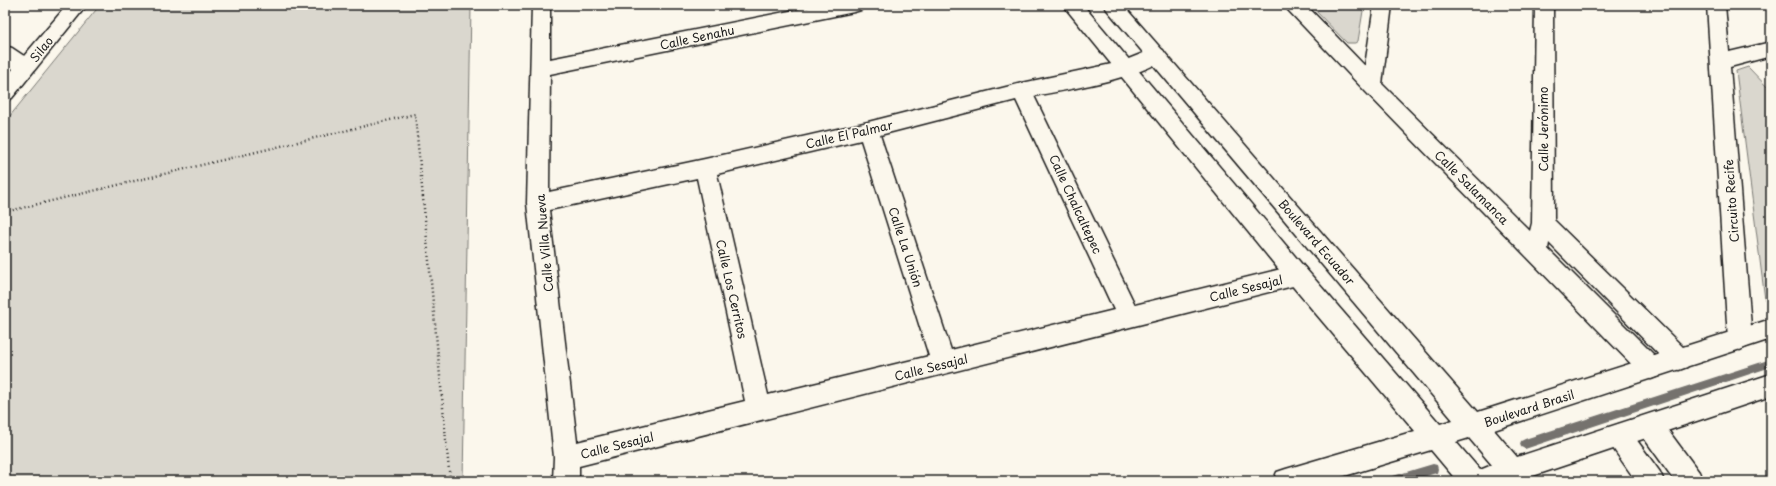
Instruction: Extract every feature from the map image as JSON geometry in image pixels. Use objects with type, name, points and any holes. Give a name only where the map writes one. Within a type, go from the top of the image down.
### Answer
[{"type":"street","name":"Silao","points":[[5,93],[78,5]]},
{"type":"street","name":"Calle Villa Nueva","points":[[541,5],[538,203],[566,457],[566,481]]},
{"type":"street","name":"Calle Senahu","points":[[539,69],[854,5]]},
{"type":"street","points":[[1072,5],[1297,275],[1473,481]]},
{"type":"street","name":"Boulevard Ecuador","points":[[1112,5],[1474,425],[1516,476]]},
{"type":"street","name":"Calle Salamanca","points":[[1295,5],[1372,86],[1651,368]]},
{"type":"street","points":[[1372,86],[1383,5]]},
{"type":"street","name":"Calle Jerónimo","points":[[1536,252],[1543,223],[1544,5]]},
{"type":"street","name":"Circuito Recife","points":[[1716,5],[1740,339]]},
{"type":"street","points":[[1721,62],[1771,49]]},
{"type":"street","points":[[5,53],[26,68]]},
{"type":"street","name":"Calle El Palmar","points":[[538,203],[705,168],[868,130],[1022,91],[1125,69],[1156,55]]},
{"type":"street","name":"Calle Chalcaltepec","points":[[1022,91],[1129,317]]},
{"type":"street","name":"Calle La Unión","points":[[868,130],[944,364]]},
{"type":"street","name":"Calle Los Cerritos","points":[[705,168],[759,410]]},
{"type":"street","points":[[1543,223],[1679,359]]},
{"type":"street","name":"Calle Sesajal","points":[[566,457],[1297,275]]},
{"type":"street","name":"Boulevard Brasil","points":[[1286,481],[1436,437],[1771,330]]},
{"type":"street","points":[[1482,481],[1516,476],[1619,436],[1771,385]]},
{"type":"street","points":[[1650,426],[1690,481]]},
{"type":"street","points":[[1619,436],[1651,481]]},
{"type":"path","points":[[5,212],[415,114],[450,481]]},
{"type":"shaded area","points":[[100,5],[471,5],[463,481],[5,481],[5,122]]},
{"type":"shaded area","points":[[1310,5],[1364,5],[1358,41],[1355,43],[1347,43]]},
{"type":"shaded area","points":[[1748,67],[1771,91],[1771,298],[1765,300],[1736,71]]},
{"type":"waterway","points":[[1525,444],[1771,363]]},
{"type":"waterway","points":[[1393,481],[1433,469]]}]
